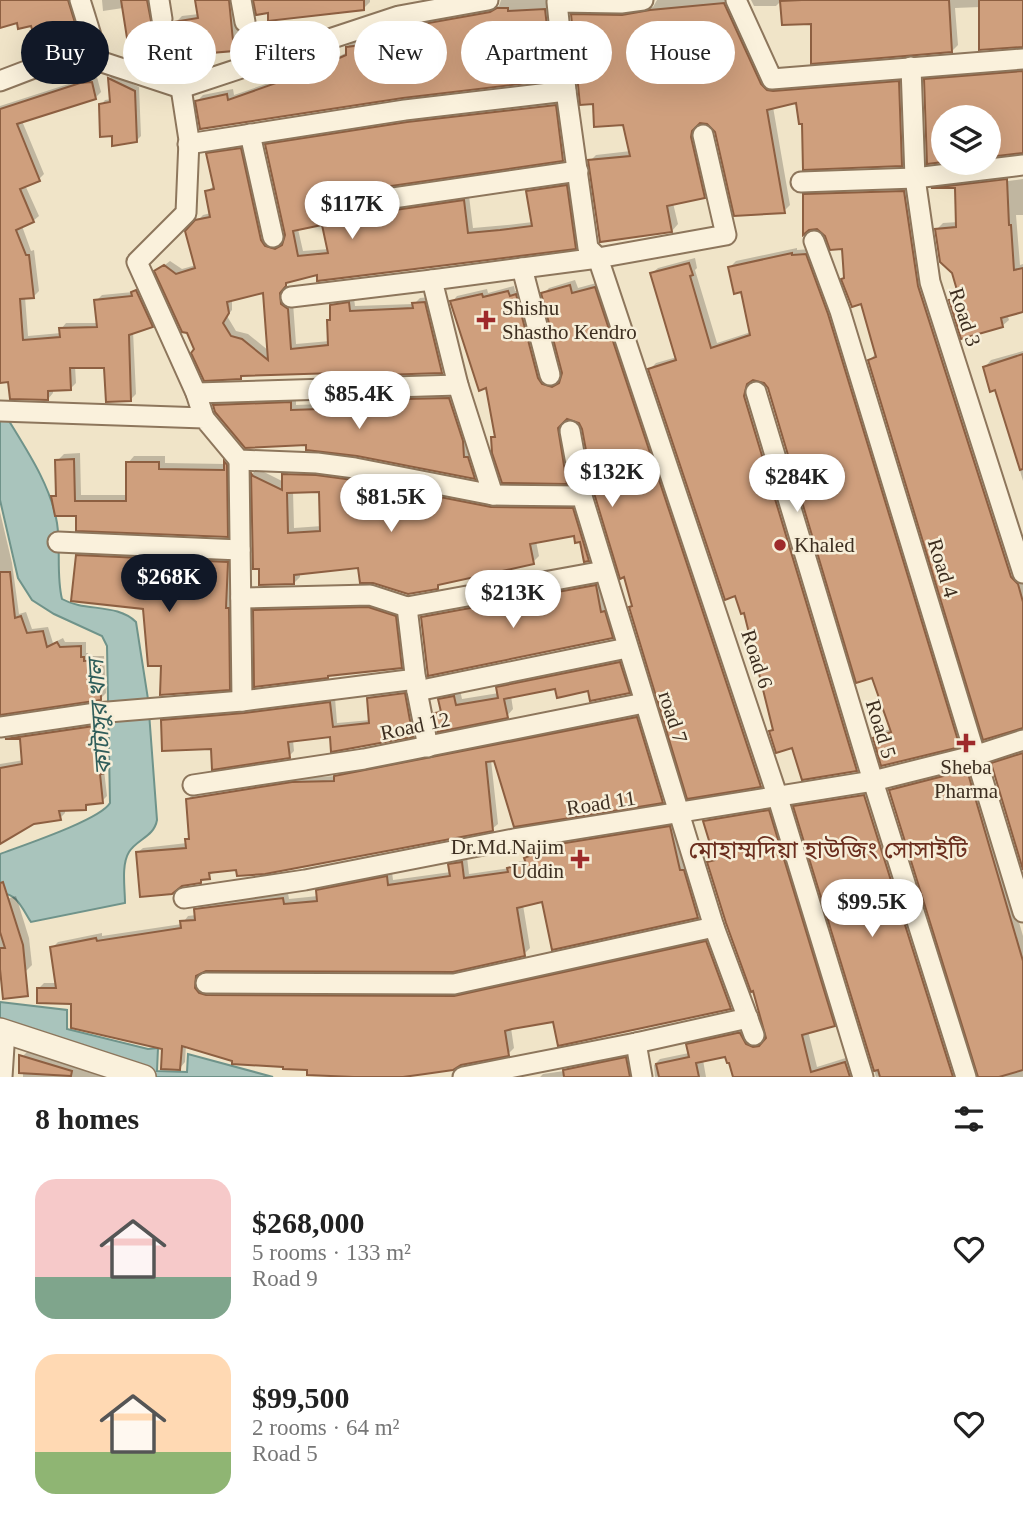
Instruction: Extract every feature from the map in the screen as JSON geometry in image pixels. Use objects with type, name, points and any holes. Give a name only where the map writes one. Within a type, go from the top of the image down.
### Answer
[{"type":"street","points":[[80,0],[87,21]]},
{"type":"street","points":[[241,0],[245,21]]},
{"type":"street","points":[[109,64],[181,88],[399,16],[488,0]]},
{"type":"street","points":[[551,1],[621,3],[643,0]]},
{"type":"street","points":[[736,0],[772,79],[1023,59]]},
{"type":"street","name":"Road 6","points":[[551,1],[588,247],[598,258],[778,795],[863,1077]]},
{"type":"street","name":"Road 3","points":[[911,67],[915,177],[930,282],[1023,573]]},
{"type":"street","points":[[0,81],[21,73]]},
{"type":"street","points":[[181,88],[188,144],[186,213],[137,262],[196,393],[204,418],[239,460],[242,701]]},
{"type":"street","points":[[188,144],[405,110],[566,91]]},
{"type":"street","points":[[250,134],[273,237]]},
{"type":"street","points":[[291,297],[598,258],[726,235],[704,135]]},
{"type":"street","points":[[801,182],[915,177],[1023,165]]},
{"type":"street","points":[[352,204],[578,171]]},
{"type":"street","name":"Road 4","points":[[814,241],[840,311],[1023,912]]},
{"type":"street","points":[[522,268],[551,375]]},
{"type":"street","points":[[432,280],[458,385],[493,495]]},
{"type":"street","points":[[196,393],[458,385]]},
{"type":"street","name":"Road 5","points":[[756,392],[873,781],[966,1077]]},
{"type":"street","points":[[0,411],[204,418]]},
{"type":"street","name":"road 7","points":[[570,431],[582,496],[627,648],[714,927],[751,1026],[636,1043]]},
{"type":"street","points":[[239,460],[317,463],[355,468],[493,495],[582,496]]},
{"type":"street","points":[[58,542],[240,550]]},
{"type":"street","points":[[241,598],[370,596],[407,607],[604,571]]},
{"type":"street","points":[[407,607],[428,747]]},
{"type":"street","points":[[0,727],[153,707],[417,685],[627,648]]},
{"type":"street","name":"Road 12","points":[[193,785],[428,747],[644,703]]},
{"type":"street","name":"Road 11","points":[[184,898],[305,880],[514,839],[873,781],[977,755],[1023,740]]},
{"type":"street","points":[[206,983],[454,984],[714,927]]},
{"type":"street","points":[[2,1077],[3,1030],[144,1077]]},
{"type":"street","points":[[463,1077],[636,1043],[642,1077]]},
{"type":"water","points":[[0,406],[34,462],[53,507],[58,532],[62,599],[120,612],[136,622],[148,699],[157,820],[149,834],[132,848],[127,857],[124,870],[125,903],[31,922],[15,898],[0,894],[0,854],[92,817],[110,803],[107,646],[102,636],[54,614],[32,600],[18,578],[0,500]]},
{"type":"water","points":[[0,1002],[67,1010],[67,1029],[148,1049],[158,1048],[157,1071],[187,1072],[188,1054],[273,1077],[157,1077],[136,1072],[0,1026]]},
{"type":"building","points":[[0,0],[68,0],[74,21],[21,21],[21,28],[18,29],[17,23],[0,28]]},
{"type":"building","points":[[121,0],[147,0],[151,21],[124,21]]},
{"type":"building","points":[[195,0],[229,0],[230,51],[216,53],[216,21],[180,21],[198,18]]},
{"type":"building","points":[[253,0],[364,0],[364,10],[268,21],[268,13],[256,15]]},
{"type":"building","points":[[949,0],[952,52],[811,64],[811,24],[782,25],[780,1]]},
{"type":"building","points":[[979,0],[1023,0],[1023,47],[979,50]]},
{"type":"building","points":[[724,3],[732,21],[626,21],[626,84],[735,84],[735,27],[761,84],[767,90],[899,81],[902,166],[803,170],[802,124],[799,124],[796,103],[767,110],[785,213],[734,216],[715,132],[707,124],[700,123],[692,131],[691,137],[705,198],[667,206],[672,232],[600,242],[588,160],[630,156],[623,125],[594,127],[593,104],[580,105],[578,84],[612,84],[612,21],[572,21],[571,14],[622,15]]},
{"type":"building","points":[[497,8],[508,8],[508,11],[545,9],[546,21],[461,21],[461,84],[520,84],[403,98],[200,129],[195,101],[227,94],[228,100],[273,84],[340,84],[340,58],[346,55],[346,47],[354,46],[354,84],[447,84],[447,21],[440,21],[490,12]]},
{"type":"building","points":[[1023,71],[1023,153],[1001,156],[1001,105],[931,105],[931,164],[927,164],[924,79]]},
{"type":"building","points":[[109,78],[135,91],[137,142],[112,146],[112,136],[100,137],[99,104],[110,102]]},
{"type":"building","points":[[77,84],[92,84],[96,99],[17,124],[40,181],[20,189],[34,222],[16,230],[26,255],[29,255],[34,298],[20,299],[23,340],[60,337],[59,328],[97,327],[94,300],[132,296],[131,292],[136,290],[153,327],[129,335],[131,401],[106,402],[104,368],[70,368],[71,390],[48,391],[48,400],[10,399],[8,382],[0,383],[0,109]]},
{"type":"building","points":[[556,105],[563,161],[350,192],[344,195],[340,205],[343,212],[354,216],[464,200],[468,233],[500,230],[532,226],[526,191],[567,185],[576,249],[317,281],[317,275],[286,283],[280,293],[281,304],[288,309],[291,349],[328,345],[327,320],[330,320],[330,305],[349,302],[350,311],[413,308],[412,303],[425,302],[442,373],[241,376],[241,379],[204,381],[191,353],[194,349],[187,333],[182,332],[154,271],[164,265],[176,274],[195,268],[185,231],[195,220],[210,217],[205,191],[214,189],[206,153],[241,148],[261,240],[265,246],[275,249],[282,245],[285,235],[265,144],[407,122]],"holes":[[[322,225],[328,253],[298,256],[293,231]],[[263,293],[268,360],[242,339],[231,336],[223,323],[229,313],[227,302]]]},
{"type":"building","points":[[1007,179],[1014,270],[1023,268],[1023,312],[1001,318],[1003,327],[961,339],[949,300],[959,297],[952,273],[940,262],[935,229],[956,227],[955,188],[931,188]]},
{"type":"building","points":[[904,191],[918,286],[1011,577],[1018,584],[1023,602],[1023,728],[983,740],[868,360],[876,357],[861,304],[852,307],[841,279],[844,278],[842,249],[830,250],[825,236],[817,229],[809,230],[803,235],[803,194]]},
{"type":"building","points":[[792,253],[806,254],[828,314],[960,747],[881,766],[873,738],[891,732],[872,678],[856,683],[768,388],[764,383],[753,380],[747,384],[744,396],[857,771],[802,780],[792,748],[776,753],[769,731],[773,730],[744,613],[741,614],[735,596],[725,600],[648,369],[676,360],[650,273],[689,263],[693,275],[690,276],[711,348],[750,335],[741,292],[734,294],[728,267]]},
{"type":"building","points":[[570,285],[572,293],[595,287],[761,787],[687,799],[629,607],[632,606],[624,577],[620,579],[594,493],[579,423],[567,419],[558,428],[567,484],[502,483],[492,453],[491,437],[495,437],[486,388],[479,391],[450,301],[508,291],[510,296],[516,294],[538,378],[542,384],[552,387],[559,383],[562,373],[541,293]]},
{"type":"building","points":[[1023,354],[1023,469],[1020,470],[995,390],[990,392],[983,367]]},
{"type":"building","points":[[449,398],[463,441],[464,457],[468,457],[475,479],[357,456],[306,450],[306,445],[245,448],[215,412],[213,405],[291,402],[291,410],[320,409],[320,401]]},
{"type":"building","points":[[74,459],[75,501],[126,501],[126,462],[159,462],[159,469],[224,470],[224,461],[227,465],[228,537],[76,531],[76,516],[55,516],[51,496],[56,496],[55,460]]},
{"type":"building","points":[[251,473],[282,490],[282,474],[316,475],[491,507],[573,508],[589,561],[584,562],[580,542],[575,543],[574,536],[530,544],[534,564],[408,594],[373,583],[360,583],[358,568],[294,575],[294,584],[259,585],[259,569],[253,569]],"holes":[[[319,492],[320,531],[288,533],[287,493]]]},
{"type":"building","points":[[76,555],[228,562],[226,608],[229,608],[230,690],[160,695],[161,666],[148,666],[143,609],[71,601]]},
{"type":"building","points":[[0,572],[10,572],[15,618],[21,616],[27,633],[43,631],[47,647],[57,642],[60,647],[81,646],[81,657],[84,657],[84,661],[100,660],[101,700],[0,715]]},
{"type":"building","points":[[596,585],[601,612],[605,611],[613,638],[428,676],[421,617]]},
{"type":"building","points":[[368,607],[396,616],[402,668],[254,687],[253,610]]},
{"type":"building","points":[[620,662],[630,693],[590,701],[588,691],[557,698],[555,689],[504,699],[508,718],[438,732],[434,713],[441,712],[438,699],[454,696],[456,705],[498,698],[496,687]]},
{"type":"building","points":[[405,693],[413,737],[331,752],[330,737],[288,742],[290,758],[212,770],[211,749],[162,751],[161,720],[330,702],[333,727],[369,723],[367,698]]},
{"type":"building","points":[[637,717],[663,803],[514,827],[494,761],[486,762],[493,831],[265,874],[237,876],[236,870],[209,873],[210,879],[182,886],[172,894],[140,897],[136,852],[186,848],[185,839],[189,839],[186,799],[292,782],[334,781],[334,776]]},
{"type":"building","points":[[101,725],[100,757],[103,774],[100,774],[103,803],[86,805],[86,810],[59,811],[61,820],[34,824],[0,844],[0,768],[22,764],[20,739],[5,739]]},
{"type":"building","points":[[1023,753],[1023,870],[991,763]]},
{"type":"building","points":[[967,770],[1023,961],[1023,1070],[999,1077],[978,1077],[889,790]]},
{"type":"building","points":[[864,795],[953,1077],[880,1077],[878,1070],[874,1071],[793,806]]},
{"type":"building","points":[[769,810],[835,1026],[802,1035],[811,1072],[845,1062],[850,1077],[733,1077],[725,1057],[696,1063],[699,1077],[659,1077],[656,1064],[689,1057],[686,1044],[740,1033],[746,1044],[753,1047],[759,1046],[766,1038],[753,991],[751,992],[726,923],[707,862],[715,860],[703,821]]},
{"type":"building","points":[[670,826],[680,870],[684,870],[698,918],[552,950],[542,902],[517,908],[525,956],[453,972],[206,971],[196,976],[195,988],[206,995],[454,996],[706,941],[731,1009],[558,1046],[553,1022],[512,1029],[505,1031],[509,1056],[461,1065],[453,1070],[403,1077],[354,1077],[307,1075],[307,1070],[232,1064],[232,1061],[182,1046],[180,1070],[161,1069],[162,1049],[71,1028],[71,1004],[37,1003],[37,988],[56,988],[50,947],[96,938],[97,941],[181,928],[180,921],[195,920],[194,909],[283,898],[284,904],[317,901],[316,890],[387,876],[388,885],[450,876],[448,864],[462,862],[464,878],[508,872],[507,868],[526,863],[524,858],[529,856],[528,849]]},
{"type":"building","points":[[3,882],[23,945],[28,996],[3,999],[0,948],[5,948],[0,932],[0,883]]},
{"type":"building","points":[[19,1055],[72,1071],[71,1076],[19,1073]]},
{"type":"building","points":[[626,1057],[630,1077],[564,1077],[563,1070]]},
{"type":"place","name":"Shishu Shastho Kendro","points":[[486,320]]},
{"type":"place","name":"Khaled","points":[[780,545]]},
{"type":"place","name":"Sheba Pharma","points":[[966,743]]},
{"type":"place","name":"Dr.Md.Najim Uddin","points":[[580,859]]},
{"type":"district","name":"মোহাম্মদিয়া হাউজিং সোসাইটি","points":[[828,850]]},
{"type":"water label","name":"কাটাসুর খাল","points":[[99,717]]}]
